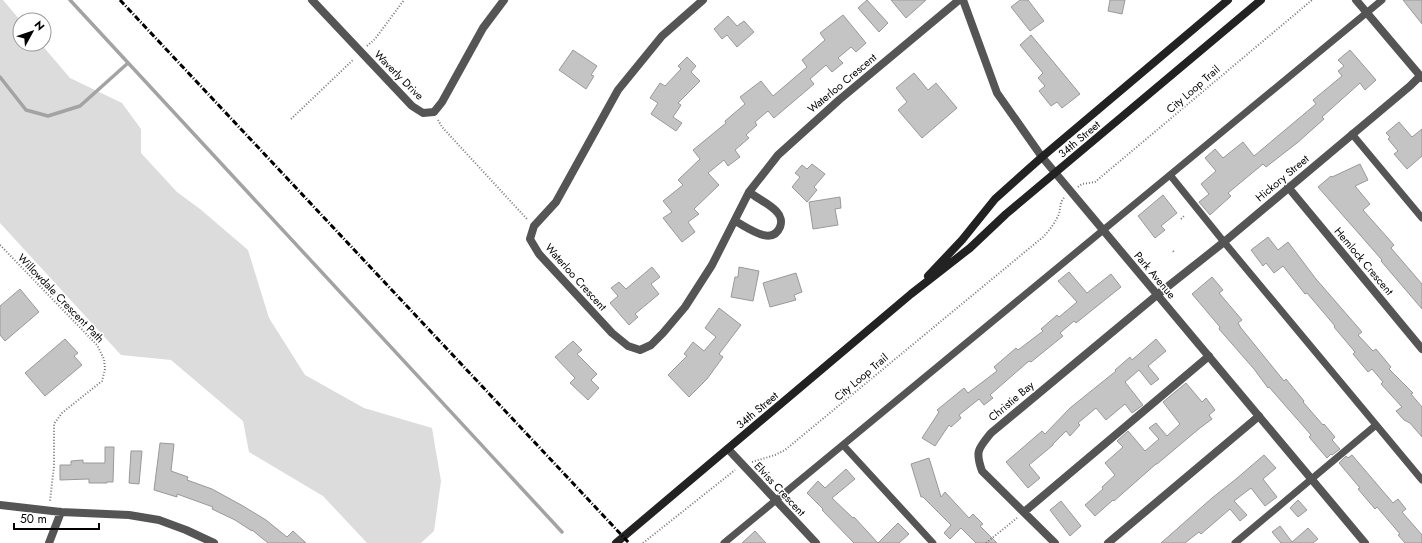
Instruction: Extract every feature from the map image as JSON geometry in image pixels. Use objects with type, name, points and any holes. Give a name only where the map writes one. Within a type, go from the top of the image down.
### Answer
[{"type":"main road","name":"34th Street","points":[[911,294],[962,240],[995,199],[1042,157],[1228,0]]},
{"type":"main road","name":"34th Street","points":[[616,543],[911,294],[970,248],[1006,214],[1261,0]]},
{"type":"street","name":"Waverly Drive","points":[[312,0],[412,106],[423,113],[434,112]]},
{"type":"street","points":[[434,112],[445,96],[483,28],[504,0]]},
{"type":"street","points":[[534,226],[556,202],[618,90],[662,36],[703,0]]},
{"type":"street","name":"Waterloo Crescent","points":[[534,226],[530,239],[539,254],[612,333],[628,346],[640,350],[651,344],[663,333],[685,307],[712,265],[749,192],[778,155],[802,131],[959,0]]},
{"type":"street","name":"Park Avenue","points":[[963,0],[997,93],[1042,157],[1363,542]]},
{"type":"street","points":[[1356,0],[1421,77]]},
{"type":"street","name":"Hickory Street","points":[[1157,294],[1224,242],[1421,77]]},
{"type":"street","name":"Hemlock Crescent","points":[[1288,187],[1422,349]]},
{"type":"street","points":[[735,221],[759,234],[769,237],[774,235],[779,228],[781,221],[778,213],[749,192]]},
{"type":"street","name":"Christie Bay","points":[[1055,543],[982,471],[978,458],[980,446],[990,433],[1157,294]]},
{"type":"street","points":[[1024,512],[1209,356]]},
{"type":"street","points":[[1108,543],[1259,416]]},
{"type":"street","name":"Elviss Crescent","points":[[728,449],[816,543]]},
{"type":"street","points":[[0,505],[61,512],[130,515],[159,520],[214,543]]},
{"type":"street","points":[[49,543],[61,512]]},
{"type":"lane","points":[[724,543],[1382,0]]},
{"type":"lane","points":[[1352,134],[1422,218]]},
{"type":"lane","points":[[1170,175],[1422,480]]},
{"type":"lane","points":[[1235,543],[1376,425]]},
{"type":"lane","points":[[843,445],[933,543]]},
{"type":"path","points":[[291,119],[375,39],[404,0]]},
{"type":"path","name":"City Loop Trail","points":[[1082,184],[1095,182],[1312,0]]},
{"type":"path","points":[[434,112],[442,128],[534,226]]},
{"type":"path","name":"City Loop Trail","points":[[643,543],[720,482],[744,465],[775,455],[785,450],[1043,237],[1052,227],[1059,214],[1061,201],[1064,197]]},
{"type":"path","points":[[1181,219],[1184,216]]},
{"type":"path","name":"Willowdale Crescent Path","points":[[0,245],[97,345],[104,359],[105,369],[102,381],[62,413],[54,424],[54,466],[48,510]]},
{"type":"path","points":[[986,543],[1024,512]]},
{"type":"shaded area","points":[[0,0],[3,0],[13,12],[12,52],[48,52],[70,78],[122,103],[141,129],[141,153],[177,192],[200,209],[248,250],[269,318],[305,375],[364,408],[432,428],[441,481],[434,531],[421,543],[367,543],[323,496],[249,452],[243,421],[171,360],[121,355],[0,223]]},
{"type":"building","points":[[867,0],[888,23],[879,32],[858,8]]},
{"type":"building","points":[[891,0],[926,0],[906,18]]},
{"type":"building","points":[[1020,0],[1028,0],[1044,21],[1030,31],[1011,7]]},
{"type":"building","points":[[1110,0],[1125,0],[1122,14],[1108,11]]},
{"type":"building","points":[[1403,0],[1422,0],[1422,24]]},
{"type":"building","points":[[843,15],[866,43],[856,52],[851,47],[838,58],[843,63],[832,72],[826,65],[810,79],[814,84],[774,118],[768,111],[755,122],[757,125],[746,135],[749,138],[735,150],[740,157],[728,166],[724,160],[708,173],[719,185],[694,209],[699,214],[688,222],[695,232],[682,242],[663,218],[672,212],[663,201],[683,185],[678,180],[700,159],[693,150],[726,123],[725,121],[745,104],[740,97],[761,81],[773,96],[807,67],[802,60],[825,40],[820,33]]},
{"type":"building","points":[[728,16],[737,26],[744,21],[754,32],[737,47],[727,35],[722,39],[714,29]]},
{"type":"building","points":[[1031,35],[1080,94],[1062,108],[1057,102],[1051,106],[1039,91],[1045,86],[1038,78],[1043,73],[1020,45]]},
{"type":"building","points":[[573,50],[597,66],[591,75],[594,76],[586,89],[559,70]]},
{"type":"building","points":[[1350,50],[1376,80],[1365,90],[1360,83],[1322,117],[1324,119],[1297,143],[1266,167],[1263,164],[1228,193],[1231,196],[1210,215],[1199,202],[1209,194],[1201,184],[1216,171],[1205,158],[1215,149],[1223,158],[1243,142],[1254,156],[1316,104],[1313,100],[1342,76],[1338,71],[1344,66],[1338,60]]},
{"type":"building","points":[[687,57],[696,66],[691,72],[700,81],[678,103],[681,105],[673,117],[682,123],[676,131],[651,114],[658,103],[650,98],[660,83],[665,86],[681,69],[678,66]]},
{"type":"building","points":[[914,73],[928,90],[936,83],[957,108],[922,138],[898,110],[907,102],[896,88]]},
{"type":"building","points":[[1399,122],[1412,137],[1422,129],[1422,156],[1407,169],[1394,154],[1398,151],[1388,139],[1390,137],[1386,133]]},
{"type":"building","points":[[812,164],[825,174],[814,187],[817,190],[807,202],[792,187],[800,177],[795,173],[802,165],[807,169]]},
{"type":"building","points":[[1360,164],[1368,180],[1355,186],[1370,204],[1363,210],[1394,245],[1391,248],[1422,284],[1422,309],[1381,261],[1382,260],[1318,187],[1331,176],[1332,177]]},
{"type":"building","points":[[1163,195],[1177,213],[1161,226],[1165,230],[1155,238],[1138,216]]},
{"type":"building","points":[[840,197],[841,208],[835,209],[838,225],[813,229],[809,202]]},
{"type":"building","points":[[1268,237],[1278,250],[1288,242],[1316,279],[1362,332],[1358,335],[1373,351],[1376,349],[1391,367],[1389,369],[1413,393],[1411,394],[1422,407],[1422,437],[1410,423],[1404,420],[1396,411],[1402,407],[1381,384],[1383,382],[1372,369],[1368,372],[1353,354],[1355,352],[1334,327],[1335,326],[1307,293],[1305,294],[1283,266],[1274,273],[1266,263],[1263,266],[1251,250]]},
{"type":"building","points":[[652,267],[660,277],[651,284],[659,294],[635,314],[638,317],[629,325],[610,303],[618,296],[611,288],[619,282],[626,289]]},
{"type":"building","points":[[739,267],[759,271],[753,301],[731,297],[735,277],[738,277]]},
{"type":"building","points":[[1069,272],[1087,293],[1111,274],[1121,287],[1076,323],[1074,321],[1060,333],[1063,336],[1031,362],[1029,361],[990,395],[993,398],[984,405],[979,399],[959,415],[961,418],[951,427],[949,425],[935,446],[922,438],[939,412],[937,410],[964,388],[968,393],[997,371],[994,367],[1016,348],[1018,350],[1043,331],[1041,329],[1057,315],[1059,317],[1077,302],[1058,281]]},
{"type":"building","points":[[796,273],[802,292],[794,295],[796,300],[770,307],[763,283]]},
{"type":"building","points":[[1212,277],[1223,290],[1219,293],[1242,320],[1238,323],[1241,328],[1284,381],[1286,379],[1304,401],[1303,402],[1335,437],[1332,440],[1340,449],[1332,455],[1331,454],[1327,458],[1309,437],[1311,435],[1269,387],[1268,388],[1192,294]]},
{"type":"building","points":[[20,289],[39,312],[5,341],[0,335],[0,306]]},
{"type":"building","points":[[719,308],[741,325],[719,354],[723,357],[707,379],[689,397],[668,375],[687,356],[684,354],[693,342],[704,351],[716,337],[705,328]]},
{"type":"building","points":[[65,339],[78,353],[74,356],[82,365],[45,396],[25,373]]},
{"type":"building","points":[[1156,339],[1166,351],[1148,366],[1159,379],[1151,385],[1139,370],[1125,382],[1143,405],[1132,413],[1125,404],[1106,420],[1096,408],[1078,423],[1080,425],[1070,436],[1066,431],[1053,445],[1029,465],[1040,478],[1028,488],[1006,462],[1042,431],[1045,434],[1070,408],[1116,371],[1115,370],[1130,357],[1132,360]]},
{"type":"building","points":[[573,341],[582,350],[577,354],[597,374],[591,380],[599,388],[588,400],[570,383],[575,378],[555,357]]},
{"type":"building","points":[[1186,383],[1202,402],[1206,398],[1215,410],[1209,415],[1212,419],[1095,516],[1085,505],[1103,489],[1102,487],[1115,475],[1105,463],[1123,447],[1117,441],[1128,431],[1145,451],[1159,439],[1149,428],[1156,423],[1167,436],[1180,424],[1163,402]]},
{"type":"building","points":[[160,443],[174,444],[171,471],[188,477],[187,480],[212,489],[243,506],[266,520],[287,537],[293,531],[306,543],[268,543],[252,530],[212,509],[213,507],[177,494],[177,497],[154,490]]},
{"type":"building","points":[[105,447],[114,447],[113,482],[89,483],[89,479],[60,480],[60,465],[71,465],[71,461],[83,460],[83,463],[105,463]]},
{"type":"building","points":[[131,451],[142,451],[139,484],[129,483]]},
{"type":"building","points":[[1264,455],[1276,468],[1263,479],[1277,497],[1265,506],[1251,488],[1234,501],[1247,515],[1240,521],[1230,509],[1201,534],[1199,532],[1185,543],[1161,543],[1212,498]]},
{"type":"building","points":[[1352,455],[1393,503],[1398,499],[1406,509],[1402,512],[1422,535],[1422,543],[1405,543],[1398,535],[1400,534],[1377,507],[1375,509],[1358,489],[1360,488],[1339,463],[1346,456],[1348,458]]},
{"type":"building","points":[[929,458],[941,497],[945,492],[969,518],[973,514],[983,524],[980,526],[997,543],[976,543],[961,528],[950,539],[944,533],[951,525],[923,497],[921,497],[911,464]]},
{"type":"building","points":[[846,469],[855,479],[832,498],[853,518],[854,517],[878,543],[854,543],[807,493],[818,481],[825,488]]},
{"type":"building","points":[[1298,500],[1307,510],[1298,517],[1290,508]]},
{"type":"building","points":[[1061,501],[1081,526],[1070,536],[1050,510]]},
{"type":"building","points":[[898,523],[909,534],[899,543],[878,543]]},
{"type":"building","points":[[1280,526],[1292,542],[1308,528],[1318,539],[1313,543],[1281,543],[1272,532]]},
{"type":"building","points":[[755,531],[766,543],[742,543]]},
{"type":"waterway","points":[[70,0],[562,532]]},
{"type":"waterway","points":[[0,77],[26,110],[48,116],[80,106],[128,63]]},
{"type":"railway","points":[[120,0],[629,543]]}]
